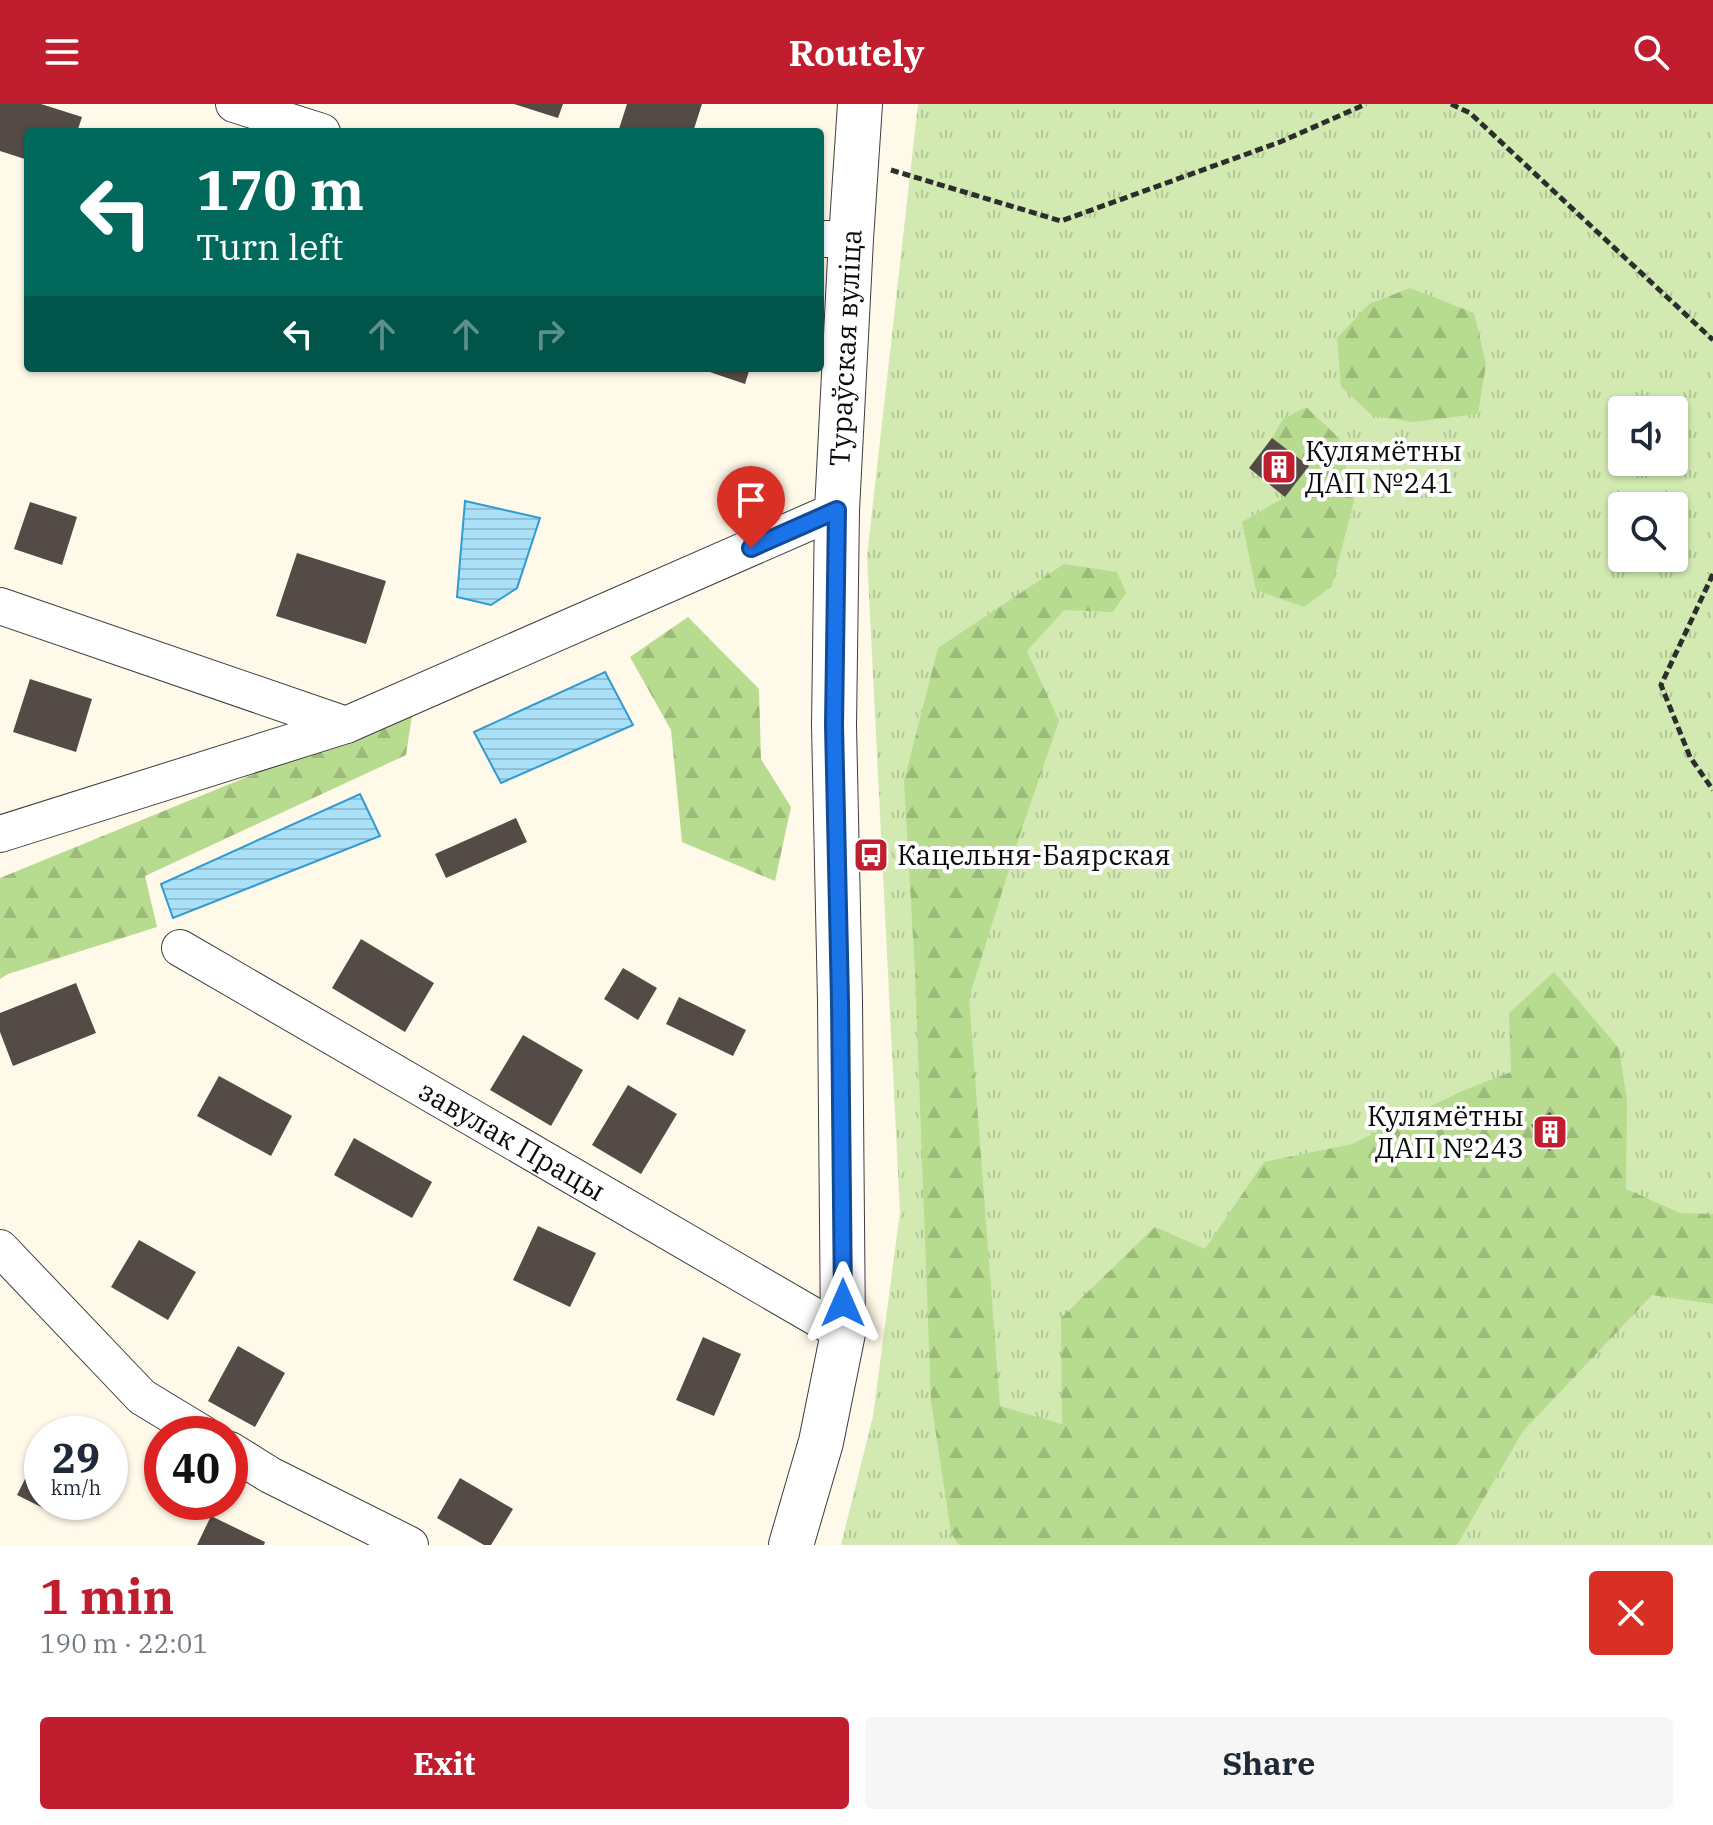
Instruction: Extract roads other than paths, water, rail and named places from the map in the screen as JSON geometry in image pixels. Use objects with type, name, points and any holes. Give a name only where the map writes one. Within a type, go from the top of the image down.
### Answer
[{"type":"street","points":[[234,104],[309,128]]},
{"type":"street","name":"Тураўская вуліца","points":[[791,1545],[821,1442],[843,1333],[834,725],[837,510],[835,239],[856,160],[860,104]]},
{"type":"street","points":[[0,834],[346,725],[837,510]]},
{"type":"street","points":[[0,606],[346,725]]},
{"type":"street","name":"завулак Працы","points":[[180,948],[843,1333]]},
{"type":"street","points":[[0,1248],[142,1397],[173,1416]]},
{"type":"street","points":[[248,1461],[410,1545]]},
{"type":"water","points":[[465,501],[540,518],[517,588],[491,605],[457,597]]},
{"type":"water","points":[[605,672],[633,725],[501,783],[474,732]]},
{"type":"water","points":[[360,794],[380,836],[173,918],[161,884]]},
{"type":"place","name":"Кулямётны ДАП №241","points":[[1279,467]]},
{"type":"place","name":"Кацельня-Баярская","points":[[871,855]]},
{"type":"place","name":"Кулямётны ДАП №243","points":[[1550,1132]]}]
